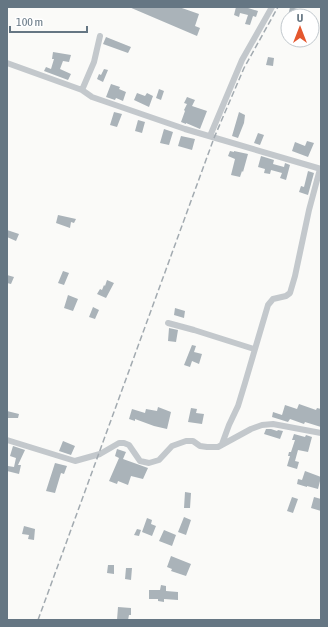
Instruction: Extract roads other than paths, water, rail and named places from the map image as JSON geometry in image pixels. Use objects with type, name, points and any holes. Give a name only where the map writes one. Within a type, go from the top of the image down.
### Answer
[{"type":"street","points":[[210,136],[242,60],[272,7]]},
{"type":"street","points":[[82,90],[94,62],[100,36]]},
{"type":"street","points":[[7,64],[82,90],[92,97],[185,130],[321,169],[309,210],[290,293],[286,296],[273,299],[268,305],[238,406],[222,444]]},
{"type":"street","points":[[168,323],[254,350]]},
{"type":"street","points":[[7,440],[75,461],[100,454],[119,443],[124,443],[129,446],[140,461],[149,463],[159,460],[172,446],[186,441],[193,441],[200,446],[218,447],[251,429],[262,425],[273,424],[321,433]]},
{"type":"railway","points":[[38,620],[214,138],[244,68],[278,7]]}]
